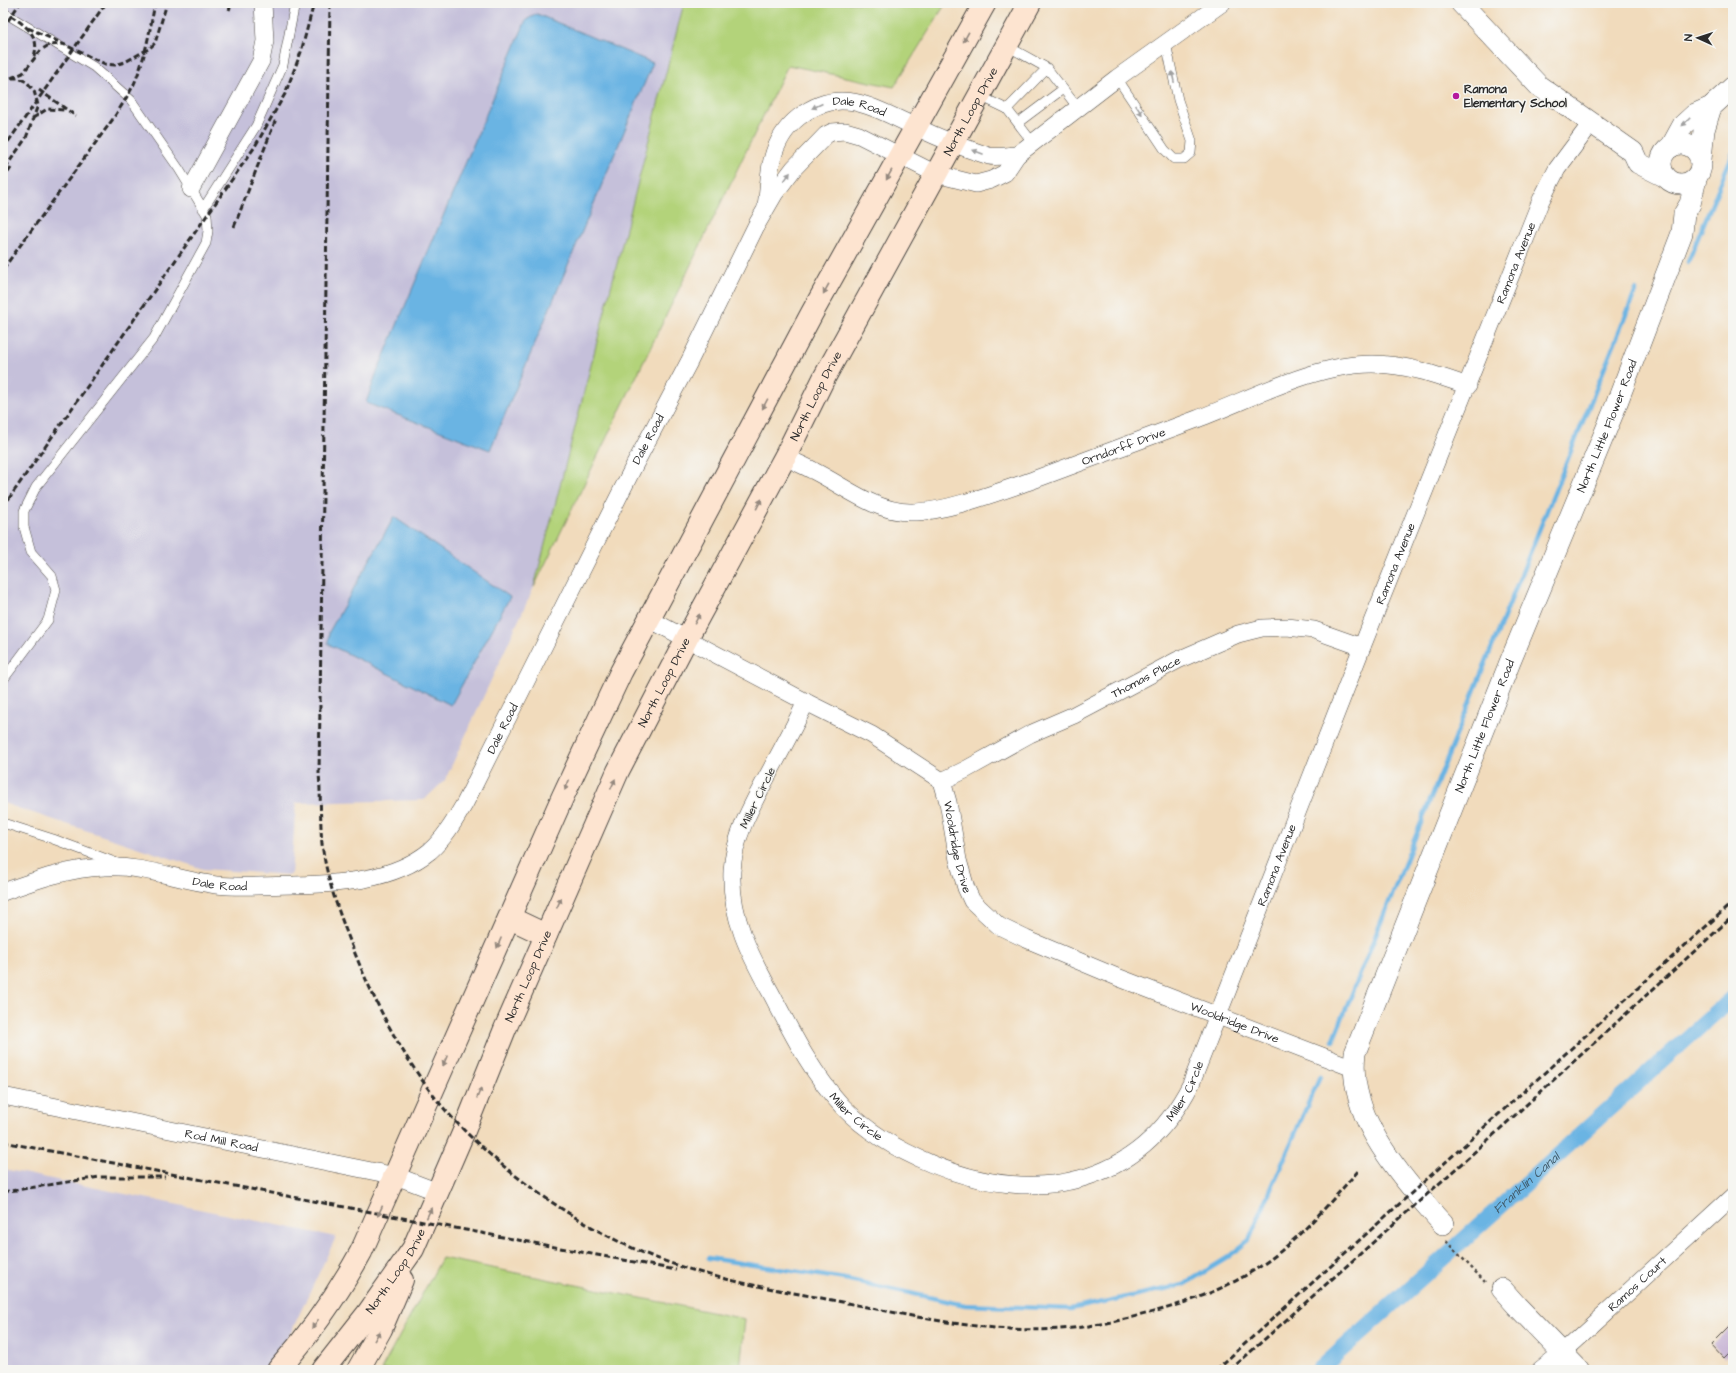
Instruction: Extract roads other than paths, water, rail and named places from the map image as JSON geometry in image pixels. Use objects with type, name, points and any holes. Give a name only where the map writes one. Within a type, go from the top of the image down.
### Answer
[{"type":"main road","points":[[278,1370],[293,1354],[342,1287],[361,1252],[396,1176],[595,724],[649,618],[812,313],[985,3]]},
{"type":"main road","name":"North Loop Drive","points":[[323,1370],[364,1319],[413,1249],[505,1029],[618,771],[687,638],[785,456],[824,378],[1030,3]]},
{"type":"main road","points":[[510,918],[546,934]]},
{"type":"main road","points":[[358,1370],[382,1329],[413,1249]]},
{"type":"street","points":[[191,189],[240,102],[261,61],[265,41],[263,3]]},
{"type":"street","name":"Dale Road","points":[[3,892],[60,874],[85,868],[107,866],[162,872],[216,885],[260,887],[331,884],[360,879],[403,867],[429,852],[442,839],[465,803],[766,209],[794,168],[818,141],[832,132],[845,131],[859,135],[936,174],[976,184],[983,182],[1005,173],[1017,156],[1033,143],[1117,78],[1222,3]]},
{"type":"street","points":[[1461,3],[1539,86],[1633,152],[1638,164],[1674,183],[1682,185],[1690,183],[1698,169],[1694,149],[1687,145],[1679,144],[1668,150],[1654,153],[1646,150],[1633,152]]},
{"type":"street","points":[[1684,214],[1661,165],[1683,125],[1695,114],[1711,107],[1733,87]]},
{"type":"street","name":"Dale Road","points":[[766,209],[768,178],[777,146],[793,122],[808,110],[828,102],[850,101],[866,105],[916,128],[992,156],[1017,156]]},
{"type":"street","name":"North Little Flower Road","points":[[1445,1233],[1407,1183],[1382,1146],[1366,1118],[1355,1084],[1353,1068],[1355,1053],[1510,662],[1613,412],[1682,233],[1684,214],[1690,204],[1698,169],[1704,130],[1711,107]]},
{"type":"street","name":"Ramona Avenue","points":[[1217,1015],[1541,200],[1557,169],[1592,122]]},
{"type":"street","name":"Orndorff Drive","points":[[785,456],[876,504],[895,510],[910,512],[930,510],[1010,488],[1197,419],[1287,382],[1341,367],[1372,364],[1401,366],[1432,374],[1468,386]]},
{"type":"street","points":[[649,618],[872,736],[942,780]]},
{"type":"street","name":"Thomas Place","points":[[942,780],[965,770],[1030,734],[1074,715],[1178,660],[1238,634],[1262,628],[1287,627],[1314,630],[1362,648]]},
{"type":"street","name":"Miller Circle","points":[[806,702],[744,823],[732,869],[732,884],[738,922],[749,953],[813,1072],[843,1107],[885,1141],[912,1156],[957,1175],[999,1184],[1048,1185],[1075,1181],[1107,1170],[1137,1151],[1173,1116],[1191,1084],[1217,1015]]},
{"type":"street","name":"Wooldridge Drive","points":[[942,780],[948,802],[962,878],[972,901],[986,916],[999,926],[1026,939],[1353,1068]]},
{"type":"street","name":"Rod Mill Road","points":[[3,1096],[396,1176],[438,1192]]},
{"type":"street","name":"Ramos Court","points":[[1540,1370],[1563,1352],[1733,1196]]},
{"type":"street","points":[[1502,1289],[1579,1370]]},
{"type":"lane","points":[[203,209],[256,126],[283,65],[295,3]]},
{"type":"lane","points":[[3,12],[94,67],[131,100],[179,169],[207,215],[208,231],[206,244],[154,338],[36,487],[24,511],[24,527],[31,552],[52,576],[56,590],[48,620],[3,680]]},
{"type":"lane","points":[[1117,78],[1165,150],[1174,159],[1184,160],[1191,153],[1192,141],[1178,100],[1166,43]]},
{"type":"lane","points":[[1007,46],[1047,68],[1078,108]]},
{"type":"lane","points":[[1007,109],[1047,68]]},
{"type":"lane","points":[[1019,122],[1063,89]]},
{"type":"lane","points":[[980,96],[1007,109],[1019,122],[1033,143]]},
{"type":"lane","points":[[3,823],[53,839],[132,868]]},
{"type":"water","points":[[537,14],[653,63],[490,450],[366,403],[375,377],[526,20]]},
{"type":"water","points":[[394,517],[510,597],[451,705],[328,644],[329,632]]},
{"type":"waterway","points":[[1688,262],[1733,153]]},
{"type":"waterway","points":[[1333,1041],[1636,290]]},
{"type":"waterway","name":"Franklin Canal","points":[[1319,1370],[1733,997]]},
{"type":"waterway","points":[[708,1258],[845,1279],[965,1305],[1071,1309],[1183,1285],[1227,1258],[1249,1240],[1320,1076]]},
{"type":"railway","points":[[3,28],[20,3]]},
{"type":"railway","points":[[3,149],[106,3]]},
{"type":"railway","points":[[3,269],[113,119],[129,93],[138,74],[144,55],[155,3]]},
{"type":"railway","points":[[11,78],[23,73],[41,50],[49,45],[63,44],[105,64],[115,65],[125,62],[150,48],[155,43],[167,3]]},
{"type":"railway","points":[[229,10],[232,3]]},
{"type":"railway","points":[[3,507],[254,148],[285,94],[301,52],[314,3]]},
{"type":"railway","points":[[330,3],[319,774],[322,844],[327,871],[339,912],[378,1006],[418,1075],[450,1116],[501,1164],[530,1187],[561,1208],[591,1227],[622,1243],[675,1265],[748,1284],[907,1315],[968,1325],[1029,1330],[1089,1326],[1126,1319],[1164,1309],[1223,1287],[1250,1273],[1276,1255],[1319,1214],[1359,1170]]},
{"type":"railway","points":[[3,11],[28,29],[35,41],[36,48],[34,56]]},
{"type":"railway","points":[[28,28],[61,43]]},
{"type":"railway","points":[[3,81],[11,78],[18,78],[27,82],[34,91],[38,105],[26,138],[3,171]]},
{"type":"railway","points":[[39,90],[76,116]]},
{"type":"railway","points":[[33,118],[47,109],[64,110]]},
{"type":"railway","points":[[234,227],[276,119]]},
{"type":"railway","points":[[3,180],[11,168]]},
{"type":"railway","points":[[1216,1370],[1733,902]]},
{"type":"railway","points":[[1230,1370],[1489,1139],[1733,916]]},
{"type":"railway","points":[[3,1142],[676,1270]]},
{"type":"railway","points":[[3,1192],[100,1177],[165,1177]]},
{"type":"place","name":"Ramona Elementary School","points":[[1456,96]]}]
